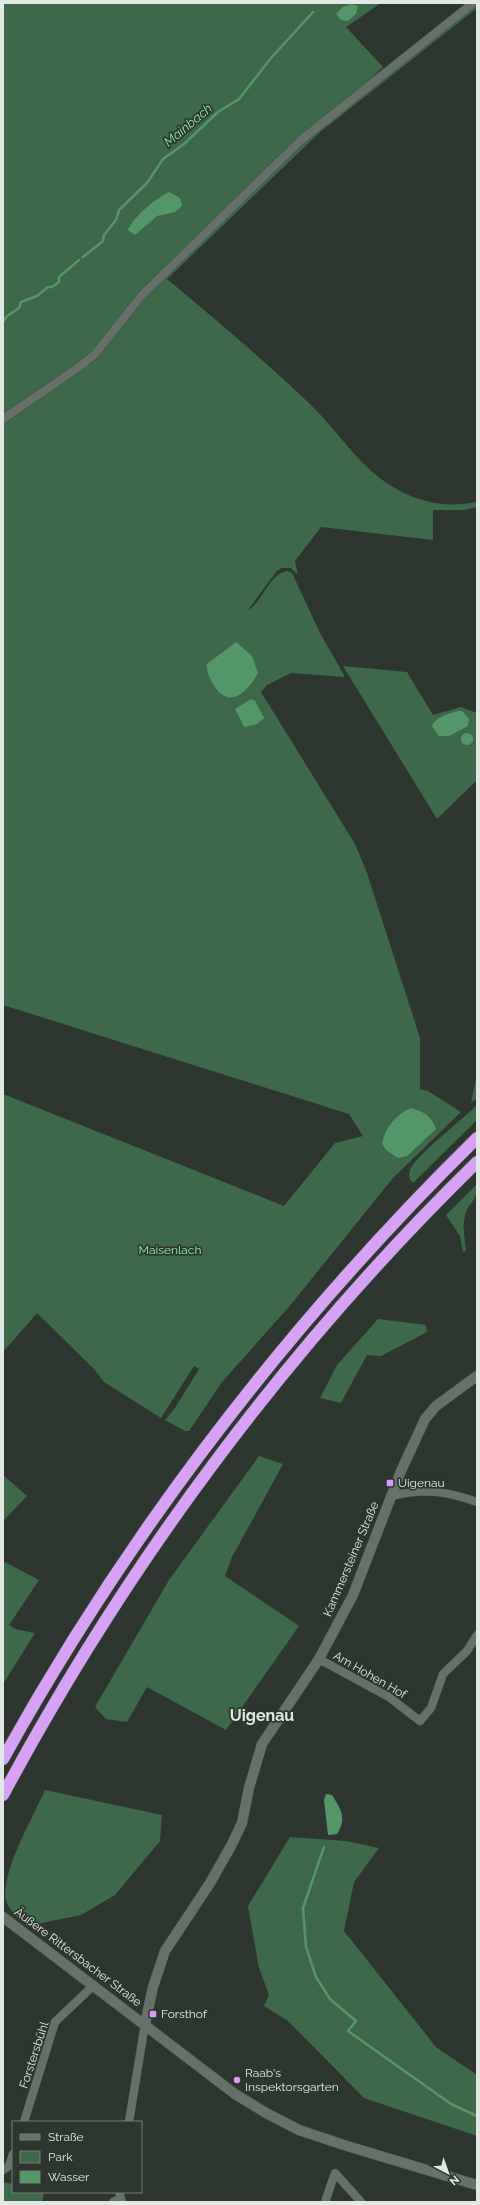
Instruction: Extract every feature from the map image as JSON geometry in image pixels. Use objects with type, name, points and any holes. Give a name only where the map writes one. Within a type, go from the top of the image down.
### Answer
[{"type":"highway","points":[[3,1759],[69,1645],[110,1580],[201,1453],[290,1339],[331,1292],[390,1226],[477,1138]]},
{"type":"highway","points":[[3,1795],[54,1704],[126,1588],[223,1451],[316,1334],[353,1292],[477,1162]]},
{"type":"street","points":[[3,419],[79,367],[95,354],[142,295],[301,140],[472,3]]},
{"type":"street","name":"Kammersteiner Straße","points":[[145,2024],[153,1987],[165,1951],[210,1884],[242,1823],[249,1788],[262,1744],[319,1659],[352,1595],[392,1496],[426,1419],[436,1406],[477,1376]]},
{"type":"street","points":[[392,1496],[414,1490],[458,1495],[477,1502]]},
{"type":"street","name":"Am Hohen Hof","points":[[319,1659],[390,1697],[420,1721],[430,1708],[443,1674],[467,1651],[477,1636]]},
{"type":"street","name":"Äußere Rittersbacher Straße","points":[[3,1917],[235,2094],[266,2113],[299,2130],[347,2146],[477,2184]]},
{"type":"street","name":"Forstersbühl","points":[[24,2121],[55,2022],[94,1985]]},
{"type":"street","points":[[128,2121],[145,2024]]},
{"type":"street","points":[[3,2170],[9,2166],[12,2157]]},
{"type":"street","points":[[325,2202],[335,2173],[361,2202]]},
{"type":"street","points":[[113,2202],[121,2197]]},
{"type":"green space","name":"Maisenlach","points":[[3,3],[381,3],[346,27],[383,67],[320,128],[477,3],[477,8],[319,133],[167,279],[294,389],[321,415],[359,459],[381,479],[413,497],[434,503],[466,504],[477,502],[477,507],[464,510],[433,510],[433,540],[321,527],[295,561],[298,575],[291,568],[281,568],[276,572],[248,610],[258,601],[270,583],[280,573],[287,571],[292,573],[320,633],[345,677],[291,673],[267,685],[261,692],[355,844],[367,873],[420,1038],[420,1089],[428,1091],[461,1112],[393,1178],[288,1308],[222,1382],[189,1431],[185,1431],[165,1420],[175,1408],[199,1369],[194,1366],[161,1418],[104,1382],[95,1370],[37,1313],[3,1352],[3,1094],[284,1206],[335,1143],[363,1136],[349,1114],[3,1005]]},
{"type":"green space","points":[[343,666],[407,672],[433,715],[461,707],[477,713],[477,780],[437,819]]},
{"type":"green space","points":[[477,1074],[477,1098],[471,1103]]},
{"type":"green space","points":[[477,1105],[477,1120],[413,1183],[409,1174],[415,1162]]},
{"type":"green space","points":[[477,1184],[476,1195],[466,1211],[464,1220],[466,1251],[463,1252],[460,1236],[446,1215]]},
{"type":"green space","points":[[378,1319],[426,1325],[427,1332],[381,1356],[367,1355],[341,1403],[320,1398],[337,1365]]},
{"type":"green space","points":[[259,1456],[283,1464],[232,1557],[225,1576],[299,1626],[226,1730],[147,1687],[127,1722],[106,1719],[95,1707],[169,1580]]},
{"type":"green space","points":[[3,1475],[27,1496],[3,1521]]},
{"type":"green space","points":[[3,1561],[39,1580],[9,1625],[15,1629],[35,1633],[3,1684]]},
{"type":"green space","points":[[45,1790],[162,1815],[160,1841],[115,1895],[81,1915],[27,1926],[9,1907],[6,1900],[6,1889],[8,1875],[13,1860]]},
{"type":"green space","points":[[290,1837],[346,1841],[379,1848],[354,1882],[344,1931],[436,2047],[477,2075],[477,2136],[364,2098],[288,2021],[264,2006],[269,1995],[259,1968],[248,1906]]},
{"type":"green space","points":[[3,2182],[12,2184],[12,2193],[44,2193],[42,2202],[3,2202]]},
{"type":"water","points":[[351,4],[358,6],[356,14],[348,21],[341,20],[336,14],[343,7]]},
{"type":"water","points":[[169,192],[180,198],[182,206],[175,212],[157,216],[135,235],[128,230],[135,219],[146,208]]},
{"type":"water","points":[[236,642],[252,656],[258,673],[243,693],[230,697],[224,696],[218,691],[209,675],[207,664]]},
{"type":"water","points":[[251,699],[255,701],[264,718],[257,724],[244,727],[235,709]]},
{"type":"water","points":[[458,711],[462,711],[469,719],[468,726],[449,736],[439,736],[432,726],[436,720]]},
{"type":"water","points":[[465,733],[469,733],[473,739],[469,745],[465,745],[461,741],[461,737]]},
{"type":"water","points":[[411,1108],[420,1111],[429,1117],[436,1129],[407,1156],[398,1158],[386,1150],[382,1143],[392,1122],[400,1114]]},
{"type":"water","points":[[326,1794],[332,1795],[342,1814],[342,1824],[337,1834],[328,1835],[324,1800]]},
{"type":"waterway","name":"Mainbach","points":[[83,257],[103,241],[104,235],[116,220],[119,210],[147,183],[163,159],[184,144],[218,112],[239,99],[271,58],[313,12]]},
{"type":"waterway","name":"Mainbach","points":[[3,322],[7,316],[19,308],[21,302],[37,296],[48,287],[52,287],[59,282],[59,277],[79,260]]},
{"type":"waterway","points":[[324,1847],[303,1908],[306,1947],[316,1977],[330,1999],[356,2021],[348,2031],[451,2104],[477,2116]]},
{"type":"place","name":"Uigenau","points":[[390,1483]]},
{"type":"place","name":"Forsthof","points":[[153,2014]]},
{"type":"place","name":"Raab's Inspektorsgarten","points":[[237,2080]]},
{"type":"district","name":"Uigenau","points":[[262,1715]]}]
